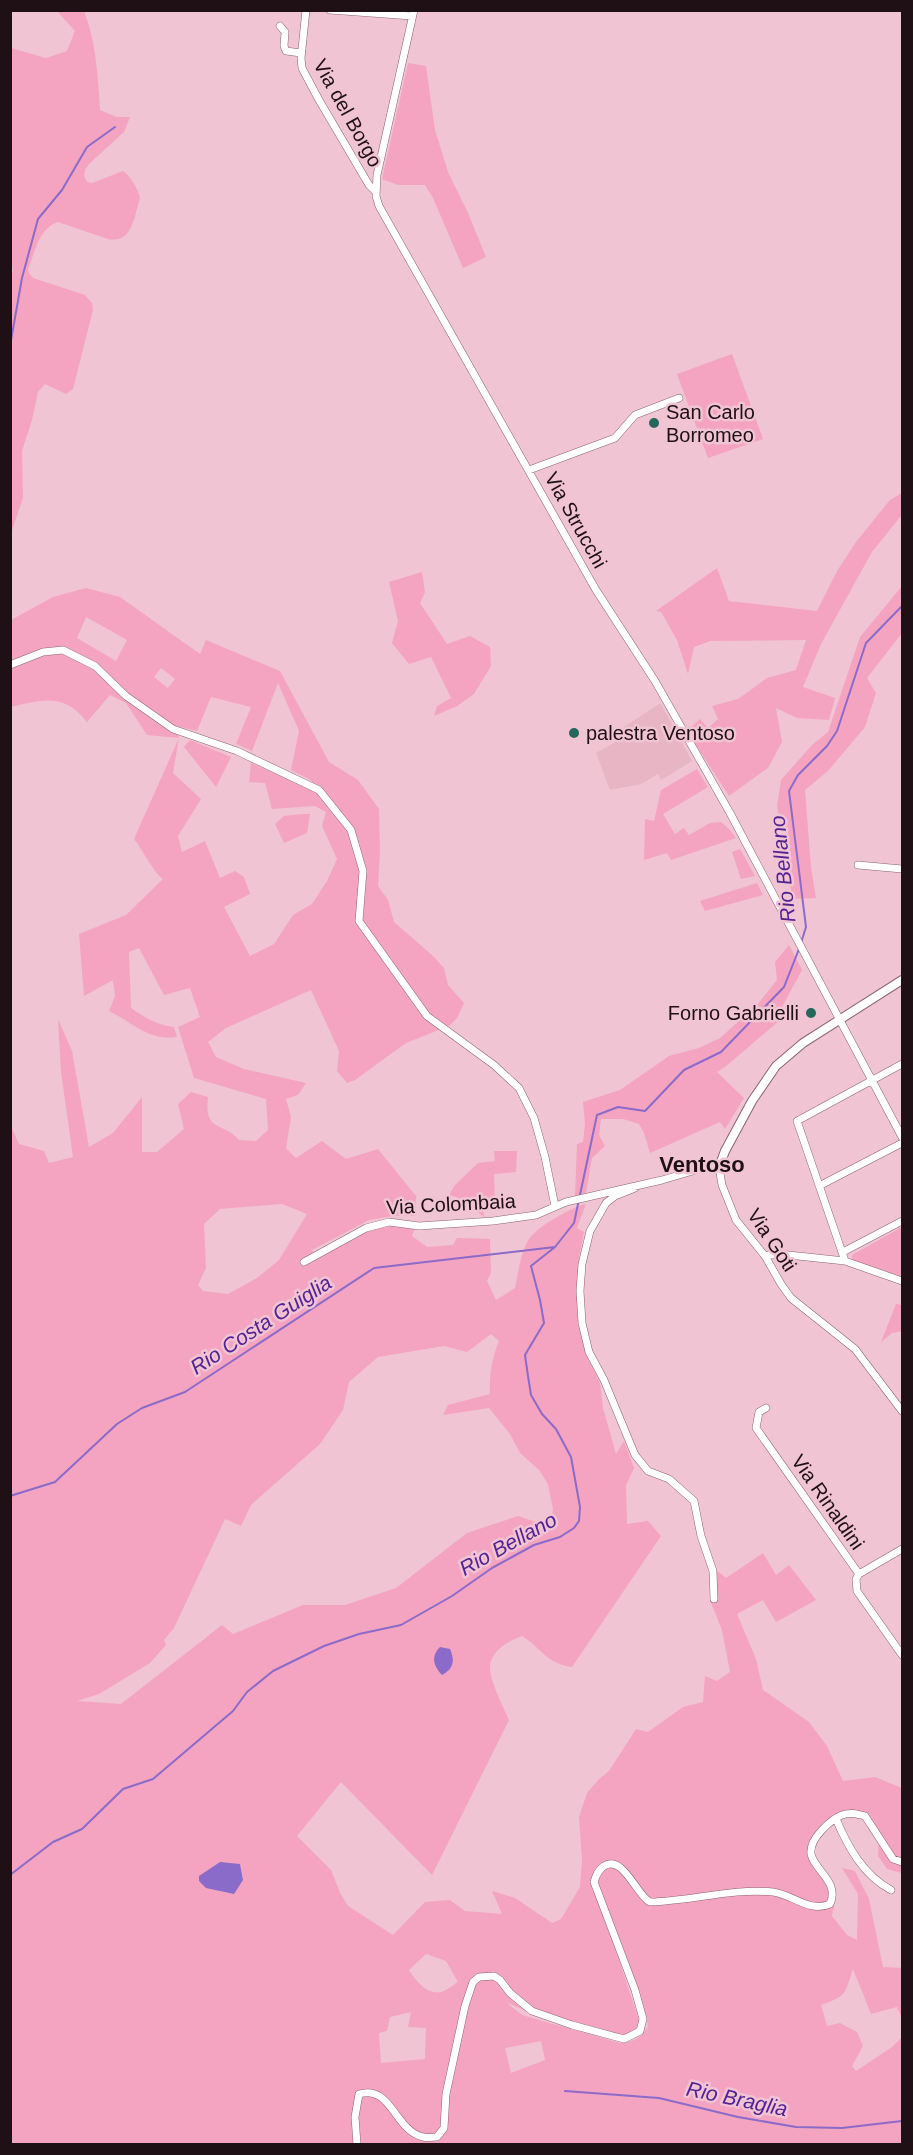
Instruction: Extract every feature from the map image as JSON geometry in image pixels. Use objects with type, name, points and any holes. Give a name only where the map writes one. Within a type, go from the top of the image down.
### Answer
[{"type":"street","name":"Via del Borgo","points":[[306,10],[301,53],[302,69],[369,185],[376,192]]},
{"type":"street","name":"Via Strucchi","points":[[330,10],[413,14],[377,175],[376,192],[382,210],[596,590],[663,695],[730,813],[903,1137]]},
{"type":"street","points":[[280,26],[285,33],[286,51],[301,53]]},
{"type":"street","points":[[529,470],[615,438],[635,415],[679,398]]},
{"type":"street","points":[[10,665],[44,652],[63,650],[95,666],[126,696],[174,729],[237,751],[319,790],[351,830],[363,871],[359,921],[427,1016],[494,1065],[519,1088],[534,1118],[555,1206]]},
{"type":"street","points":[[858,865],[903,869]]},
{"type":"street","points":[[719,1167],[725,1151],[758,1091],[782,1060],[803,1043],[903,980]]},
{"type":"street","points":[[845,1262],[797,1121],[903,1064]]},
{"type":"street","points":[[819,1186],[903,1143]]},
{"type":"street","name":"Via Colombaia","points":[[304,1262],[366,1228],[389,1222],[419,1226],[540,1215],[555,1206],[574,1200],[703,1168],[719,1167]]},
{"type":"street","name":"Via Goti","points":[[719,1167],[722,1185],[736,1220],[765,1256],[791,1298],[855,1349],[903,1411]]},
{"type":"street","name":"Via Colombaia","points":[[639,1185],[630,1192],[615,1196],[606,1203],[590,1231],[582,1264],[580,1291],[582,1323],[589,1352],[604,1380],[635,1455],[648,1471],[669,1479],[694,1501],[701,1536],[713,1571],[714,1599]]},
{"type":"street","points":[[843,1252],[903,1221]]},
{"type":"street","points":[[765,1256],[779,1254],[845,1262],[903,1281]]},
{"type":"street","name":"Via Rinaldini","points":[[766,1408],[759,1412],[756,1428],[859,1574],[903,1549]]},
{"type":"street","points":[[859,1574],[856,1579],[857,1591],[903,1655]]},
{"type":"street","points":[[357,2145],[356,2104],[359,2094],[368,2091],[377,2093],[399,2119],[423,2138],[437,2137],[444,2128],[446,2094],[465,2006],[473,1982],[479,1977],[494,1976],[532,2011],[572,2025],[624,2039],[640,2031],[643,2019],[594,1882],[596,1874],[607,1864],[619,1867],[650,1902],[749,1890],[777,1893],[814,1908],[822,1908],[830,1904],[832,1893],[822,1871],[811,1855],[811,1850],[816,1838],[836,1819],[853,1813],[865,1816],[893,1859],[903,1862]]},
{"type":"street","points":[[836,1819],[848,1848],[878,1883],[891,1890]]},
{"type":"shaded area","points":[[57,11],[84,11],[94,47],[100,110],[117,117],[130,117],[124,132],[89,164],[84,176],[87,182],[92,183],[123,171],[133,183],[140,198],[131,227],[123,237],[108,239],[58,222],[46,229],[36,248],[28,269],[33,278],[85,295],[92,303],[93,310],[73,389],[66,394],[45,384],[38,392],[22,451],[23,498],[11,533],[10,280],[13,270],[10,263],[11,48],[46,58],[67,51],[75,31]]},
{"type":"shaded area","points":[[408,63],[426,66],[435,130],[448,172],[486,257],[463,268],[433,198],[425,185],[398,185],[382,179]]},
{"type":"shaded area","points":[[732,354],[763,439],[708,458],[677,374]]},
{"type":"shaded area","points":[[902,493],[902,517],[872,552],[821,644],[803,687],[835,698],[829,720],[797,718],[776,708],[782,742],[768,768],[729,796],[687,731],[700,719],[708,728],[718,719],[712,706],[738,699],[767,678],[796,670],[806,640],[710,641],[694,647],[688,674],[677,640],[661,612],[656,611],[717,568],[729,601],[817,611],[837,571],[856,542],[890,500]]},
{"type":"shaded area","points":[[422,572],[425,592],[420,603],[447,644],[470,636],[490,647],[491,666],[474,694],[457,706],[434,716],[437,706],[451,698],[431,657],[409,664],[392,643],[398,621],[389,582]]},
{"type":"shaded area","points":[[902,586],[902,633],[867,678],[876,693],[865,727],[828,771],[805,790],[811,867],[816,898],[792,899],[777,806],[781,780],[812,745],[828,732],[860,637]]},
{"type":"shaded area","points":[[86,588],[120,597],[200,654],[206,640],[280,671],[329,762],[358,780],[379,809],[378,886],[388,900],[394,922],[444,968],[448,985],[464,1003],[457,1018],[449,1026],[406,1043],[355,1080],[347,1083],[337,1071],[339,1051],[311,990],[226,1028],[208,1042],[216,1057],[244,1069],[306,1083],[298,1095],[286,1099],[291,1117],[286,1148],[296,1158],[322,1141],[346,1159],[378,1149],[416,1196],[415,1216],[393,1216],[369,1220],[312,1250],[318,1258],[368,1230],[393,1226],[415,1227],[412,1236],[427,1247],[453,1245],[457,1238],[490,1239],[491,1273],[487,1281],[496,1300],[515,1288],[524,1249],[534,1233],[572,1209],[586,1204],[577,1228],[584,1232],[578,1262],[578,1323],[586,1355],[600,1383],[603,1408],[616,1454],[624,1441],[634,1468],[626,1485],[627,1524],[648,1521],[661,1536],[572,1667],[550,1659],[522,1636],[507,1643],[493,1656],[490,1667],[492,1680],[509,1720],[432,1875],[341,1782],[297,1836],[331,1870],[348,1906],[393,1935],[425,1902],[450,1900],[465,1911],[502,1914],[492,1891],[515,1898],[552,1923],[561,1919],[580,1887],[582,1860],[579,1817],[587,1793],[609,1771],[636,1729],[648,1732],[683,1707],[703,1702],[705,1676],[717,1681],[730,1672],[722,1630],[710,1600],[710,1573],[705,1560],[726,1578],[763,1553],[776,1575],[789,1565],[816,1600],[776,1622],[763,1600],[737,1614],[756,1659],[763,1690],[809,1722],[827,1746],[843,1781],[875,1777],[902,1788],[902,1873],[887,1869],[878,1856],[879,1836],[865,1816],[842,1815],[818,1835],[811,1850],[836,1895],[832,1916],[847,1935],[857,1940],[858,1894],[842,1868],[855,1871],[869,1899],[883,1967],[902,1968],[902,2018],[897,2007],[871,2014],[853,1969],[844,1993],[821,2005],[827,2026],[840,2023],[857,2032],[863,2046],[852,2066],[856,2071],[892,2047],[902,2037],[902,2144],[11,2144],[10,1124],[19,1144],[44,1151],[49,1163],[73,1157],[61,1072],[58,1019],[72,1051],[89,1147],[113,1133],[142,1097],[142,1152],[157,1152],[184,1129],[178,1104],[191,1092],[208,1097],[207,1108],[212,1121],[239,1140],[256,1141],[268,1130],[266,1099],[194,1078],[178,1027],[200,1017],[190,988],[164,995],[139,948],[129,952],[131,1008],[162,1025],[174,1027],[177,1037],[167,1038],[149,1034],[109,1011],[115,996],[113,980],[84,996],[79,934],[126,915],[163,879],[134,839],[179,739],[173,773],[201,799],[178,836],[182,852],[205,841],[220,878],[235,871],[244,877],[250,894],[224,907],[250,956],[274,944],[293,915],[312,904],[327,881],[337,859],[322,826],[326,812],[315,806],[272,809],[265,783],[249,782],[251,763],[314,791],[311,780],[291,770],[299,731],[278,683],[252,751],[236,744],[251,707],[211,697],[197,731],[172,725],[179,738],[147,735],[126,703],[110,695],[87,722],[79,713],[62,702],[43,701],[11,707],[11,620],[53,597]],"holes":[[[86,617],[127,640],[116,661],[77,638]],[[161,668],[175,679],[168,688],[154,677]],[[282,1204],[307,1214],[279,1260],[257,1278],[228,1294],[203,1291],[198,1285],[206,1268],[204,1224],[220,1209]],[[491,1334],[499,1341],[494,1354],[490,1394],[448,1405],[443,1415],[489,1408],[510,1434],[520,1453],[539,1470],[548,1484],[553,1509],[551,1527],[518,1516],[467,1533],[396,1588],[345,1605],[303,1605],[233,1634],[222,1625],[121,1704],[77,1701],[99,1694],[150,1663],[166,1645],[164,1640],[174,1628],[225,1519],[241,1526],[251,1505],[320,1444],[343,1410],[349,1382],[378,1357],[444,1346],[467,1352]],[[240,1864],[243,1880],[220,1892]],[[610,1933],[640,2010],[646,2014],[648,2026],[637,2039],[620,2043],[522,2015],[506,2002],[535,2015],[596,2027],[623,2036],[636,2029],[639,2020]],[[426,1954],[446,1961],[458,1982],[441,1992],[426,1989],[409,1970]],[[411,2012],[408,2027],[426,2028],[425,2059],[381,2063],[379,2033],[387,2031],[390,2017]],[[541,2041],[545,2060],[511,2073],[505,2048]]]},
{"type":"shaded area","points":[[659,704],[692,761],[661,780],[658,774],[641,784],[610,790],[596,753],[628,735],[624,727]]},
{"type":"shaded area","points":[[190,740],[231,757],[216,787],[184,747]]},
{"type":"shaded area","points":[[697,769],[708,787],[663,814],[675,834],[684,828],[689,835],[710,823],[721,822],[736,838],[671,860],[667,853],[644,860],[645,819],[654,821],[661,790]]},
{"type":"shaded area","points":[[310,814],[307,833],[284,843],[275,824],[284,816]]},
{"type":"shaded area","points":[[740,849],[755,876],[741,879],[732,852]]},
{"type":"shaded area","points":[[757,883],[763,895],[705,911],[700,901]]},
{"type":"shaded area","points":[[789,945],[802,970],[783,1005],[780,1020],[717,1072],[744,1098],[725,1129],[720,1122],[650,1153],[639,1124],[623,1119],[601,1119],[599,1135],[605,1146],[592,1158],[586,1193],[575,1196],[577,1144],[583,1142],[585,1124],[583,1102],[620,1090],[669,1056],[699,1048],[720,1038],[757,1005],[777,980],[775,962]]},
{"type":"shaded area","points":[[494,1151],[517,1151],[516,1172],[494,1174],[495,1203],[483,1205],[484,1217],[462,1199],[449,1195],[455,1185],[478,1163],[495,1161]]},
{"type":"shaded area","points":[[902,1227],[902,1281],[852,1264],[852,1255]]},
{"type":"shaded area","points":[[896,1304],[902,1305],[902,1331],[892,1333],[881,1342]]},
{"type":"shaded area","points":[[440,1647],[450,1649],[453,1657],[451,1667],[442,1675],[434,1661],[435,1654]]},
{"type":"shaded area","points":[[220,1862],[240,1864],[243,1880],[234,1894],[206,1888],[199,1881],[199,1876]]},
{"type":"waterway","points":[[10,346],[22,278],[38,219],[62,190],[87,147],[115,127]]},
{"type":"waterway","name":"Rio Bellano","points":[[801,943],[806,927],[789,791],[798,775],[827,746],[837,731],[866,643],[902,606]]},
{"type":"waterway","name":"Rio Bellano","points":[[10,1875],[53,1842],[82,1829],[123,1789],[153,1779],[233,1711],[247,1692],[273,1671],[324,1646],[359,1634],[401,1625],[452,1596],[492,1568],[534,1545],[560,1537],[574,1528],[579,1521],[580,1507],[571,1457],[556,1429],[542,1414],[531,1395],[525,1355],[544,1323],[531,1266],[555,1247],[574,1223],[597,1115],[618,1107],[645,1111],[684,1070],[721,1052],[784,987],[799,949]]},
{"type":"waterway","name":"Rio Costa Guiglia","points":[[10,1496],[55,1482],[117,1424],[142,1408],[185,1392],[374,1268],[555,1247]]},
{"type":"waterway","name":"Rio Braglia","points":[[565,2091],[659,2098],[738,2117],[796,2127],[842,2128],[902,2121]]},
{"type":"place","name":"San Carlo Borromeo","points":[[654,423]]},
{"type":"place","name":"palestra Ventoso","points":[[574,733]]},
{"type":"place","name":"Forno Gabrielli","points":[[811,1013]]},
{"type":"district","name":"Ventoso","points":[[702,1164]]}]
